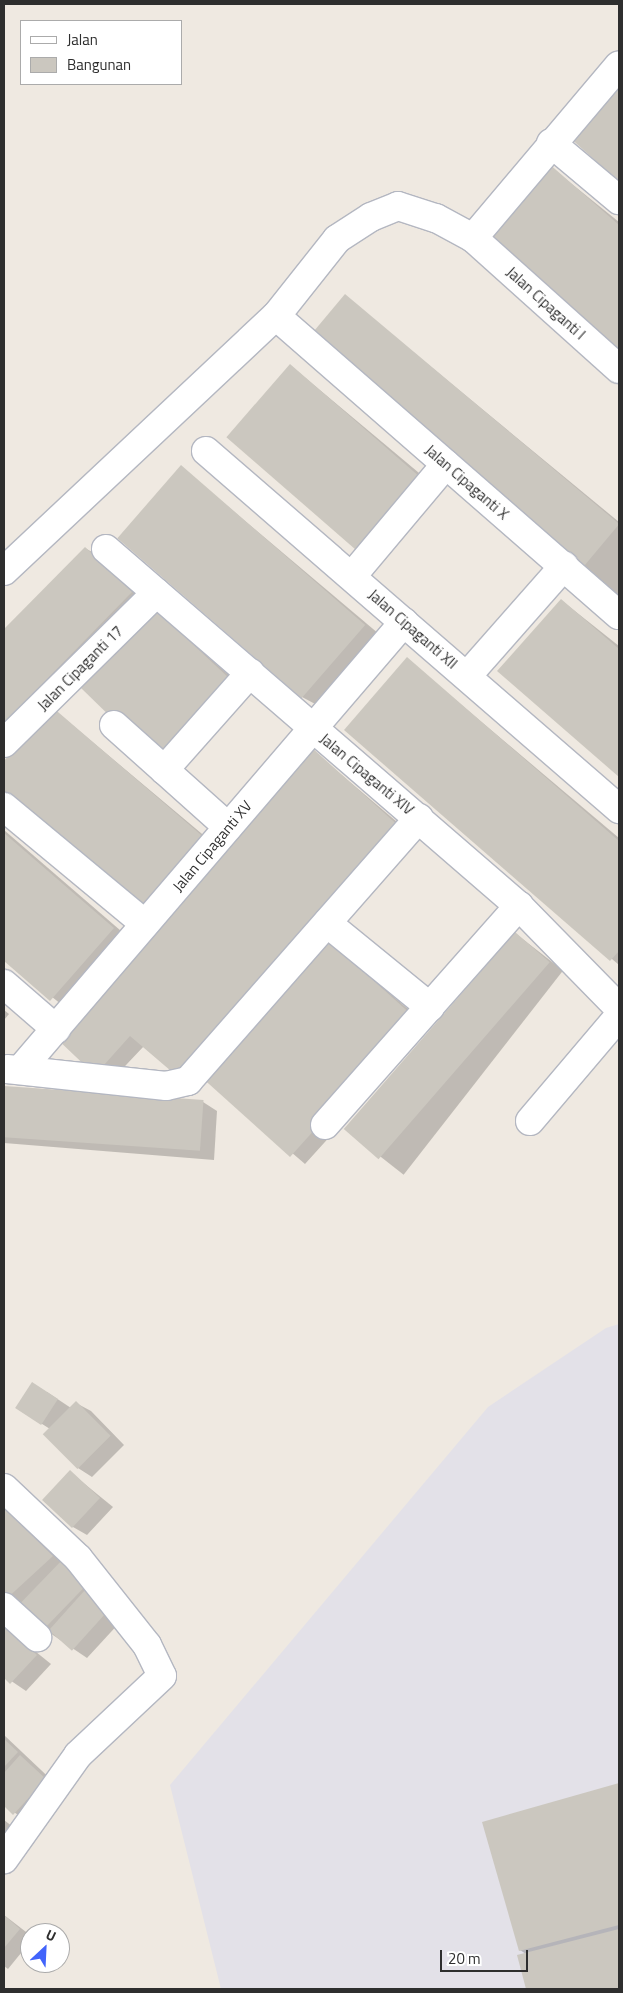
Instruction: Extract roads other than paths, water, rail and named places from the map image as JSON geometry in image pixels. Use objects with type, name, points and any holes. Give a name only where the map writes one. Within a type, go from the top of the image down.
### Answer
[{"type":"street","points":[[473,238],[619,64]]},
{"type":"street","points":[[551,143],[619,200]]},
{"type":"street","name":"Jalan Cipaganti I","points":[[4,571],[276,316],[337,239],[387,208],[414,210],[473,238],[619,369]]},
{"type":"street","name":"Jalan Cipaganti X","points":[[276,316],[619,615]]},
{"type":"street","name":"Jalan Cipaganti XII","points":[[206,451],[619,809]]},
{"type":"street","points":[[352,576],[446,464]]},
{"type":"street","name":"Jalan Cipaganti XIV","points":[[106,549],[420,818],[519,906],[619,1008]]},
{"type":"street","points":[[467,676],[564,566]]},
{"type":"street","name":"Jalan Cipaganti 17","points":[[4,743],[156,593]]},
{"type":"street","name":"Jalan Cipaganti XV","points":[[12,1070],[56,1029],[404,622]]},
{"type":"street","points":[[164,770],[250,673]]},
{"type":"street","points":[[114,725],[228,827]]},
{"type":"street","points":[[4,807],[145,924]]},
{"type":"street","points":[[12,1070],[166,1086],[188,1081],[420,818]]},
{"type":"street","points":[[326,1125],[519,906]]},
{"type":"street","points":[[327,923],[430,1007]]},
{"type":"street","points":[[4,984],[56,1029]]},
{"type":"street","points":[[530,1121],[619,1016]]},
{"type":"street","points":[[4,1488],[78,1558],[147,1646],[162,1676],[78,1755],[4,1859]]},
{"type":"street","points":[[4,1608],[37,1637]]}]
